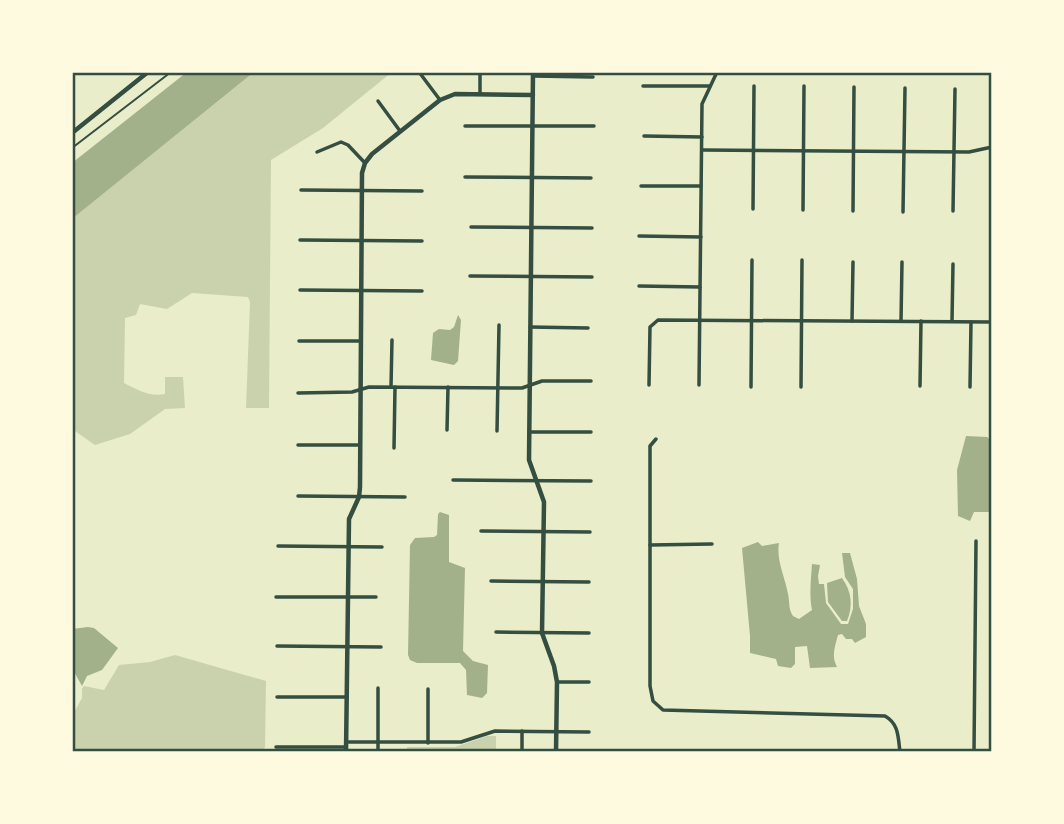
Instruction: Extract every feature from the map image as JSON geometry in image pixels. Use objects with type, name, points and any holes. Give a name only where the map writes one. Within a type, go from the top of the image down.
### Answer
[{"type":"street","points":[[72,134],[148,72]]},
{"type":"street","points":[[419,72],[440,100]]},
{"type":"street","points":[[480,72],[480,94]]},
{"type":"street","points":[[699,385],[702,104],[717,72]]},
{"type":"street","points":[[556,752],[557,682],[542,633],[544,502],[529,460],[533,74],[593,78]]},
{"type":"street","points":[[643,86],[710,86]]},
{"type":"street","points":[[753,209],[754,86]]},
{"type":"street","points":[[803,211],[804,86]]},
{"type":"street","points":[[853,211],[854,87]]},
{"type":"street","points":[[903,212],[905,88]]},
{"type":"street","points":[[953,211],[954,89]]},
{"type":"street","points":[[346,747],[349,519],[359,497],[362,173],[372,154],[440,100],[455,94],[533,95]]},
{"type":"street","points":[[378,102],[400,131]]},
{"type":"street","points":[[465,126],[594,127]]},
{"type":"street","points":[[644,136],[702,137]]},
{"type":"street","points":[[317,152],[341,142],[348,145],[365,163]]},
{"type":"street","points":[[702,150],[969,152],[992,147]]},
{"type":"street","points":[[464,177],[591,178]]},
{"type":"street","points":[[641,186],[701,186]]},
{"type":"street","points":[[301,190],[422,191]]},
{"type":"street","points":[[471,227],[592,228]]},
{"type":"street","points":[[639,236],[701,237]]},
{"type":"street","points":[[300,240],[422,241]]},
{"type":"street","points":[[751,387],[752,260]]},
{"type":"street","points":[[801,387],[802,260]]},
{"type":"street","points":[[852,321],[853,261]]},
{"type":"street","points":[[901,321],[902,262]]},
{"type":"street","points":[[952,321],[953,264]]},
{"type":"street","points":[[470,276],[592,277]]},
{"type":"street","points":[[639,286],[700,287]]},
{"type":"street","points":[[300,290],[422,291]]},
{"type":"street","points":[[649,385],[650,327],[658,320],[992,322]]},
{"type":"street","points":[[920,386],[922,321]]},
{"type":"street","points":[[970,387],[971,322]]},
{"type":"street","points":[[497,431],[499,325]]},
{"type":"street","points":[[530,327],[588,328]]},
{"type":"street","points":[[392,340],[394,448]]},
{"type":"street","points":[[299,341],[361,341]]},
{"type":"street","points":[[298,393],[352,393],[369,387],[522,388],[542,381],[591,381]]},
{"type":"street","points":[[447,430],[448,387]]},
{"type":"street","points":[[529,432],[591,432]]},
{"type":"street","points":[[656,439],[650,446],[650,686],[653,701],[663,710],[885,716],[892,720],[898,729],[900,752]]},
{"type":"street","points":[[298,444],[360,445]]},
{"type":"street","points":[[453,480],[591,481]]},
{"type":"street","points":[[298,496],[405,497]]},
{"type":"street","points":[[481,531],[590,532]]},
{"type":"street","points":[[974,752],[976,541]]},
{"type":"street","points":[[650,545],[712,544]]},
{"type":"street","points":[[278,546],[382,548]]},
{"type":"street","points":[[491,581],[589,582]]},
{"type":"street","points":[[276,597],[376,597]]},
{"type":"street","points":[[496,632],[589,633]]},
{"type":"street","points":[[277,646],[381,647]]},
{"type":"street","points":[[557,682],[589,682]]},
{"type":"street","points":[[378,688],[378,752]]},
{"type":"street","points":[[428,690],[428,743]]},
{"type":"street","points":[[277,697],[347,697]]},
{"type":"street","points":[[276,747],[346,747],[378,742],[461,742],[495,731],[589,732]]},
{"type":"street","points":[[522,731],[522,752]]},
{"type":"path","points":[[72,148],[171,72]]},
{"type":"shaded area","points":[[187,72],[254,72],[72,219],[72,163]]},
{"type":"shaded area","points":[[254,72],[392,72],[323,128],[271,160],[269,408],[246,408],[248,297],[192,293],[167,309],[140,304],[136,315],[125,318],[124,383],[159,395],[165,394],[165,377],[183,377],[185,408],[165,409],[130,434],[95,445],[72,429],[72,219]]},
{"type":"shaded area","points":[[458,315],[461,320],[458,361],[454,365],[431,360],[433,333],[439,329],[450,330],[454,327]]},
{"type":"shaded area","points":[[966,436],[987,437],[992,441],[992,512],[974,512],[970,521],[958,516],[957,470]]},
{"type":"shaded area","points":[[440,512],[449,515],[449,562],[465,568],[463,651],[473,661],[488,665],[487,693],[482,698],[467,695],[466,670],[460,663],[417,663],[410,660],[408,655],[410,545],[415,538],[437,535]]},
{"type":"shaded area","points":[[758,542],[762,546],[779,543],[790,610],[793,616],[799,619],[812,610],[812,564],[820,565],[819,584],[824,584],[826,603],[841,624],[848,624],[853,609],[853,589],[845,577],[842,553],[850,553],[857,579],[859,606],[866,624],[866,637],[855,643],[842,634],[838,635],[834,655],[837,667],[810,668],[807,646],[795,647],[795,664],[791,668],[778,666],[776,659],[750,653],[742,548]]},
{"type":"shaded area","points":[[842,578],[850,599],[847,621],[842,621],[828,602],[827,583]]},
{"type":"shaded area","points":[[94,628],[118,648],[102,670],[87,676],[82,686],[72,668],[72,629]]},
{"type":"shaded area","points":[[175,655],[266,681],[265,747],[262,752],[72,752],[72,716],[82,698],[84,686],[104,690],[119,665],[150,662]]},
{"type":"shaded area","points":[[487,736],[496,736],[496,752],[407,752],[407,747],[455,747]]}]
